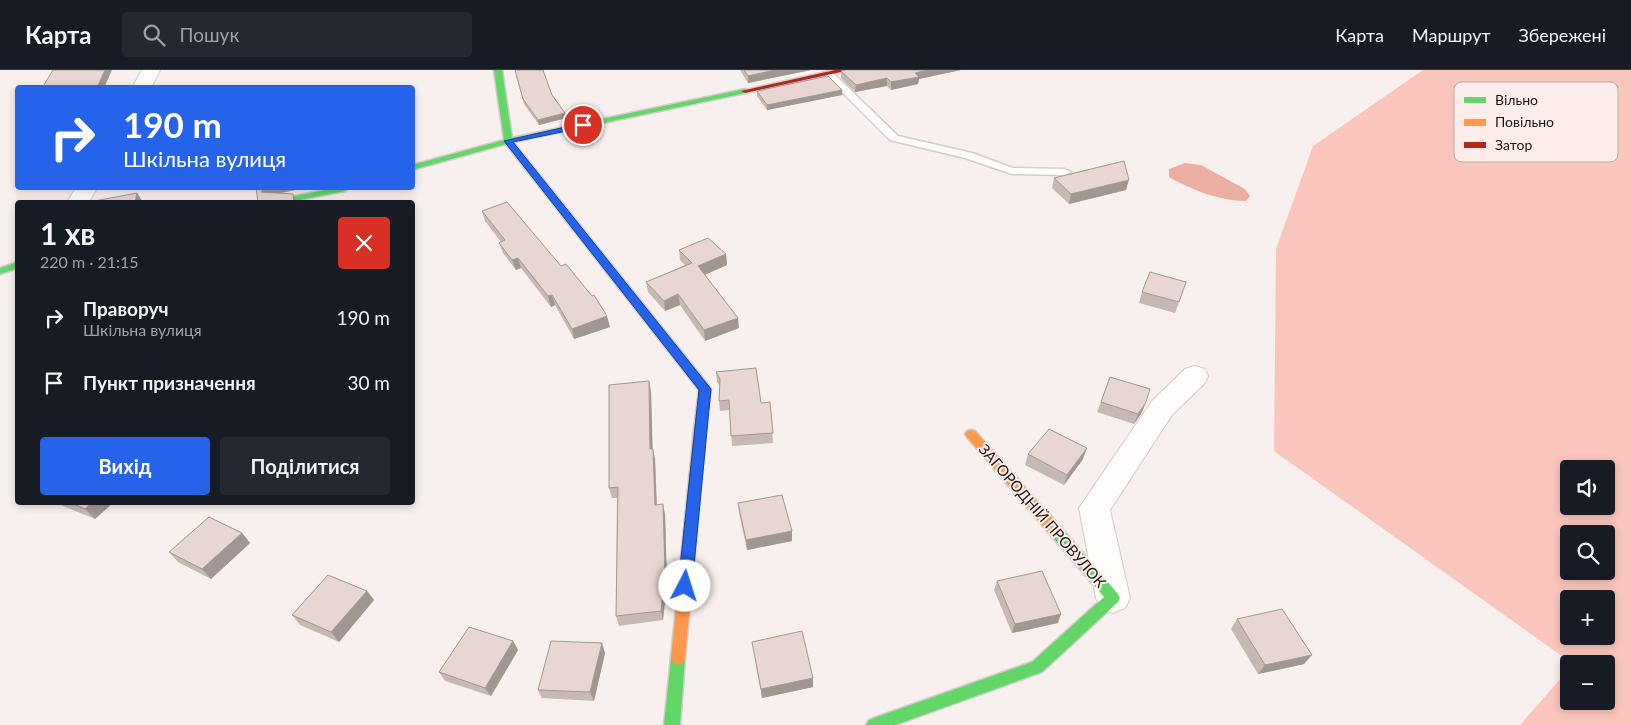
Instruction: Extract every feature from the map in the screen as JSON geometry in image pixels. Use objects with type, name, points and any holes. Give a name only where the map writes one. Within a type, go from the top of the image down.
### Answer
[{"type":"street","points":[[143,85],[151,70]]},
{"type":"street","points":[[498,70],[508,141],[705,389],[672,725]]},
{"type":"street","points":[[415,167],[508,141],[846,70]]},
{"type":"street","points":[[288,200],[336,190]]},
{"type":"street","points":[[0,271],[15,266]]},
{"type":"street","name":"ЗАГОРОДНІЙ ПРОВУЛОК","points":[[1113,598],[1094,508],[1162,408],[1195,376]]},
{"type":"street","name":"ЗАГОРОДНІЙ ПРОВУЛОК","points":[[971,434],[1113,598]]},
{"type":"street","name":"ЗАГОРОДНІЙ ПРОВУЛОК","points":[[874,725],[1037,667],[1113,598]]},
{"type":"lane","points":[[829,74],[894,138],[968,155],[1012,171],[1065,172]]},
{"type":"shaded area","points":[[1423,70],[1631,70],[1631,725],[1520,725],[1560,679],[1560,710],[1615,710],[1615,655],[1560,655],[1274,451],[1276,249],[1313,146]]},
{"type":"shaded area","points":[[1185,163],[1201,165],[1245,189],[1250,196],[1246,201],[1216,197],[1169,177],[1169,169]]},
{"type":"building","points":[[53,70],[105,70],[98,85],[44,85]]},
{"type":"building","points":[[515,70],[543,70],[552,95],[565,113],[538,120],[523,99]]},
{"type":"building","points":[[744,70],[776,70],[748,76]]},
{"type":"building","points":[[929,70],[915,73],[919,77],[891,82],[887,78],[856,85],[841,71]]},
{"type":"building","points":[[828,76],[842,90],[767,105],[757,91]]},
{"type":"building","points":[[1124,161],[1129,180],[1071,194],[1054,178]]},
{"type":"building","points":[[256,190],[293,194],[294,200],[258,200]]},
{"type":"building","points":[[137,193],[135,200],[100,200]]},
{"type":"building","points":[[507,202],[561,266],[566,264],[592,296],[594,295],[607,316],[572,329],[552,295],[548,296],[518,258],[512,260],[499,243],[505,240],[482,211]]},
{"type":"building","points":[[708,238],[726,254],[698,266],[738,318],[704,330],[678,294],[664,301],[646,282],[692,263],[679,250]]},
{"type":"building","points":[[1150,272],[1186,282],[1179,302],[1142,292]]},
{"type":"building","points":[[756,368],[761,403],[770,402],[773,433],[731,436],[729,400],[719,401],[720,379],[716,372]]},
{"type":"building","points":[[1110,377],[1150,389],[1146,402],[1138,414],[1101,402]]},
{"type":"building","points":[[649,381],[650,449],[653,449],[655,505],[663,504],[665,573],[661,611],[616,616],[618,487],[609,488],[609,385]]},
{"type":"building","points":[[1049,429],[1087,448],[1067,475],[1028,454]]},
{"type":"building","points":[[782,495],[792,531],[746,540],[738,503]]},
{"type":"building","points":[[76,505],[90,505],[85,509]]},
{"type":"building","points":[[209,517],[242,533],[202,569],[169,552]]},
{"type":"building","points":[[1042,571],[1061,614],[1015,624],[997,581]]},
{"type":"building","points":[[328,575],[367,591],[331,632],[292,615]]},
{"type":"building","points":[[1282,609],[1312,655],[1265,665],[1237,619]]},
{"type":"building","points":[[469,627],[513,641],[485,688],[439,672]]},
{"type":"building","points":[[802,631],[813,678],[761,689],[752,642]]},
{"type":"building","points":[[551,641],[602,643],[590,692],[538,690]]},
{"type":"traffic: fast","points":[[498,70],[508,141],[705,389],[700,430]]},
{"type":"traffic: fast","points":[[415,167],[508,141],[745,91]]},
{"type":"traffic: fast","points":[[288,200],[336,190]]},
{"type":"traffic: fast","points":[[0,271],[15,266]]},
{"type":"traffic: fast","points":[[874,725],[1037,667],[1113,598],[1053,528]]},
{"type":"traffic: fast","points":[[672,725],[678,658]]},
{"type":"traffic: slow","points":[[678,658],[700,430]]},
{"type":"traffic: slow","points":[[971,434],[1053,528]]},
{"type":"traffic: jam","points":[[745,91],[846,70]]},
{"type":"route","points":[[583,125],[508,141],[705,389],[685,586]]}]
